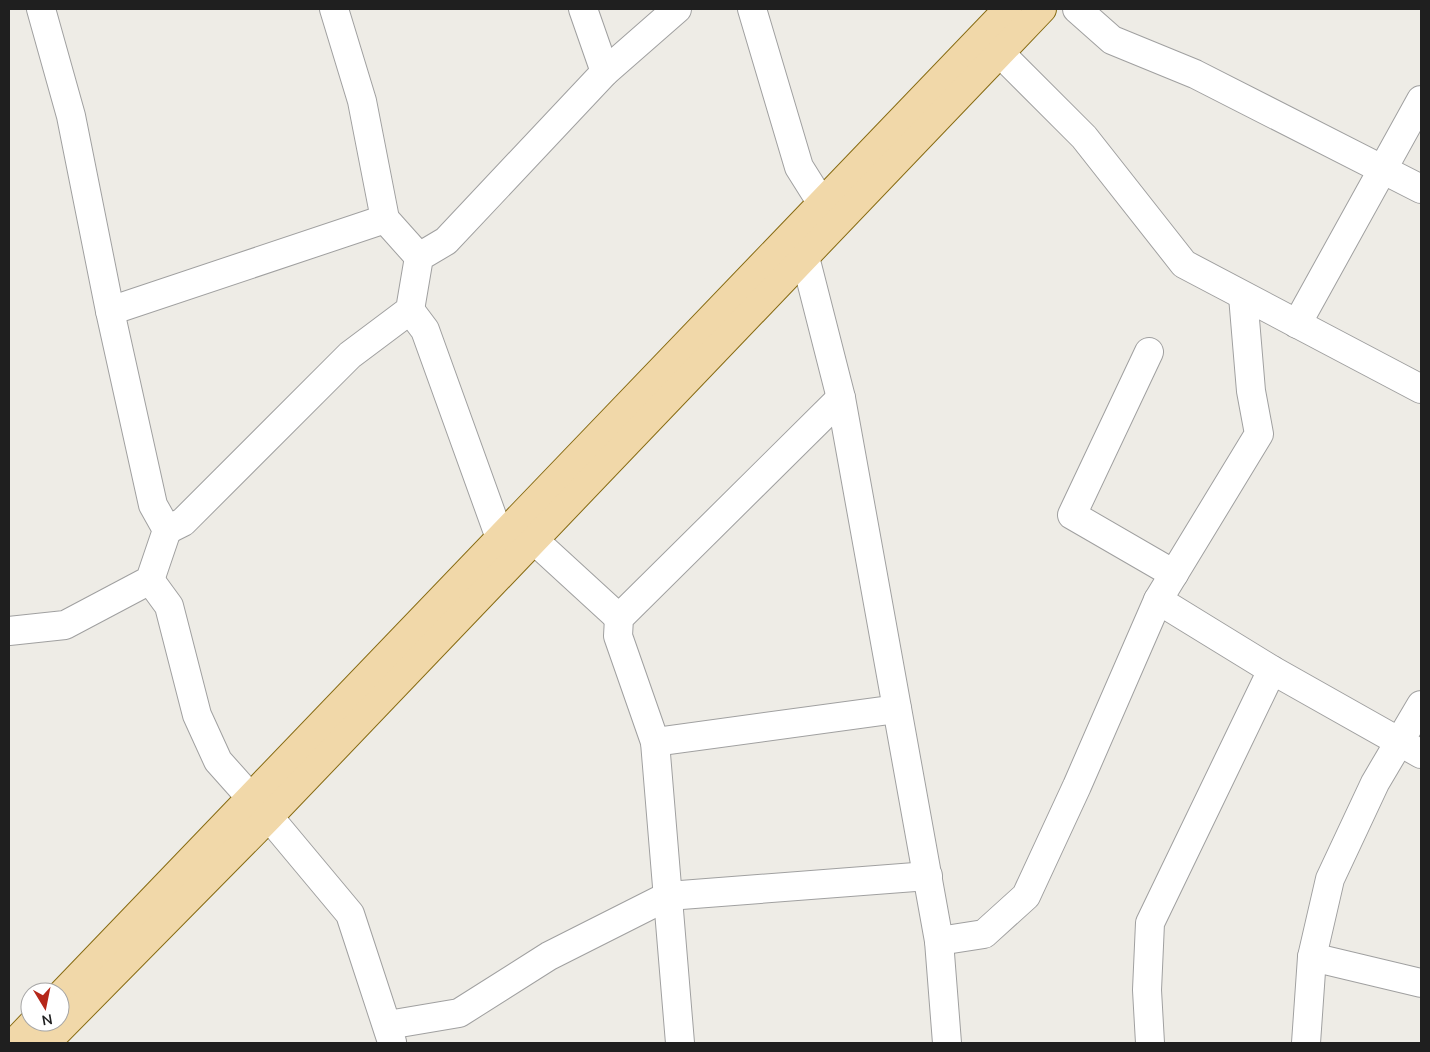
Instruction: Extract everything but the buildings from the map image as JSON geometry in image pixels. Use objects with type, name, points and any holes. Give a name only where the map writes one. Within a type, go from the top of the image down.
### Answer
[{"type":"main road","points":[[46,1043],[260,808],[500,538],[1008,9]]},
{"type":"main road","points":[[70,987],[260,808],[535,541],[1042,9]]},
{"type":"main road","points":[[14,1043],[24,1032]]},
{"type":"street","points":[[41,9],[71,116],[110,311],[153,505],[167,530]]},
{"type":"street","points":[[334,9],[362,101],[385,220],[419,256]]},
{"type":"street","points":[[582,9],[605,72]]},
{"type":"street","points":[[9,631],[65,625],[150,580],[167,530],[183,522],[350,355],[410,310],[419,256],[446,240],[605,72],[677,9]]},
{"type":"street","points":[[752,9],[799,167],[821,202]]},
{"type":"street","points":[[1077,9],[1112,40],[1195,74],[1382,171],[1421,189]]},
{"type":"street","points":[[1000,53],[1084,137],[1184,264],[1421,389]]},
{"type":"street","points":[[1298,324],[1421,100]]},
{"type":"street","points":[[110,311],[385,220]]},
{"type":"street","points":[[805,257],[841,398],[928,876],[939,941],[947,1043]]},
{"type":"street","points":[[939,941],[984,934],[1026,896],[1077,786],[1158,600],[1259,434],[1251,391],[1243,296]]},
{"type":"street","points":[[410,310],[425,330],[500,538]]},
{"type":"street","points":[[1149,352],[1072,515],[1174,574]]},
{"type":"street","points":[[680,1043],[655,742],[618,636],[619,618],[841,398]]},
{"type":"street","points":[[535,541],[619,618]]},
{"type":"street","points":[[150,580],[169,606],[196,714],[218,760],[350,914],[390,1034],[459,1012],[549,956],[668,896],[928,876]]},
{"type":"street","points":[[1158,600],[1272,670],[1410,748]]},
{"type":"street","points":[[1150,1043],[1147,990],[1150,923],[1272,670]]},
{"type":"street","points":[[1306,1043],[1312,957],[1330,879],[1375,783],[1410,748],[1421,706]]},
{"type":"street","points":[[655,742],[897,708]]},
{"type":"street","points":[[1312,957],[1421,983]]}]
